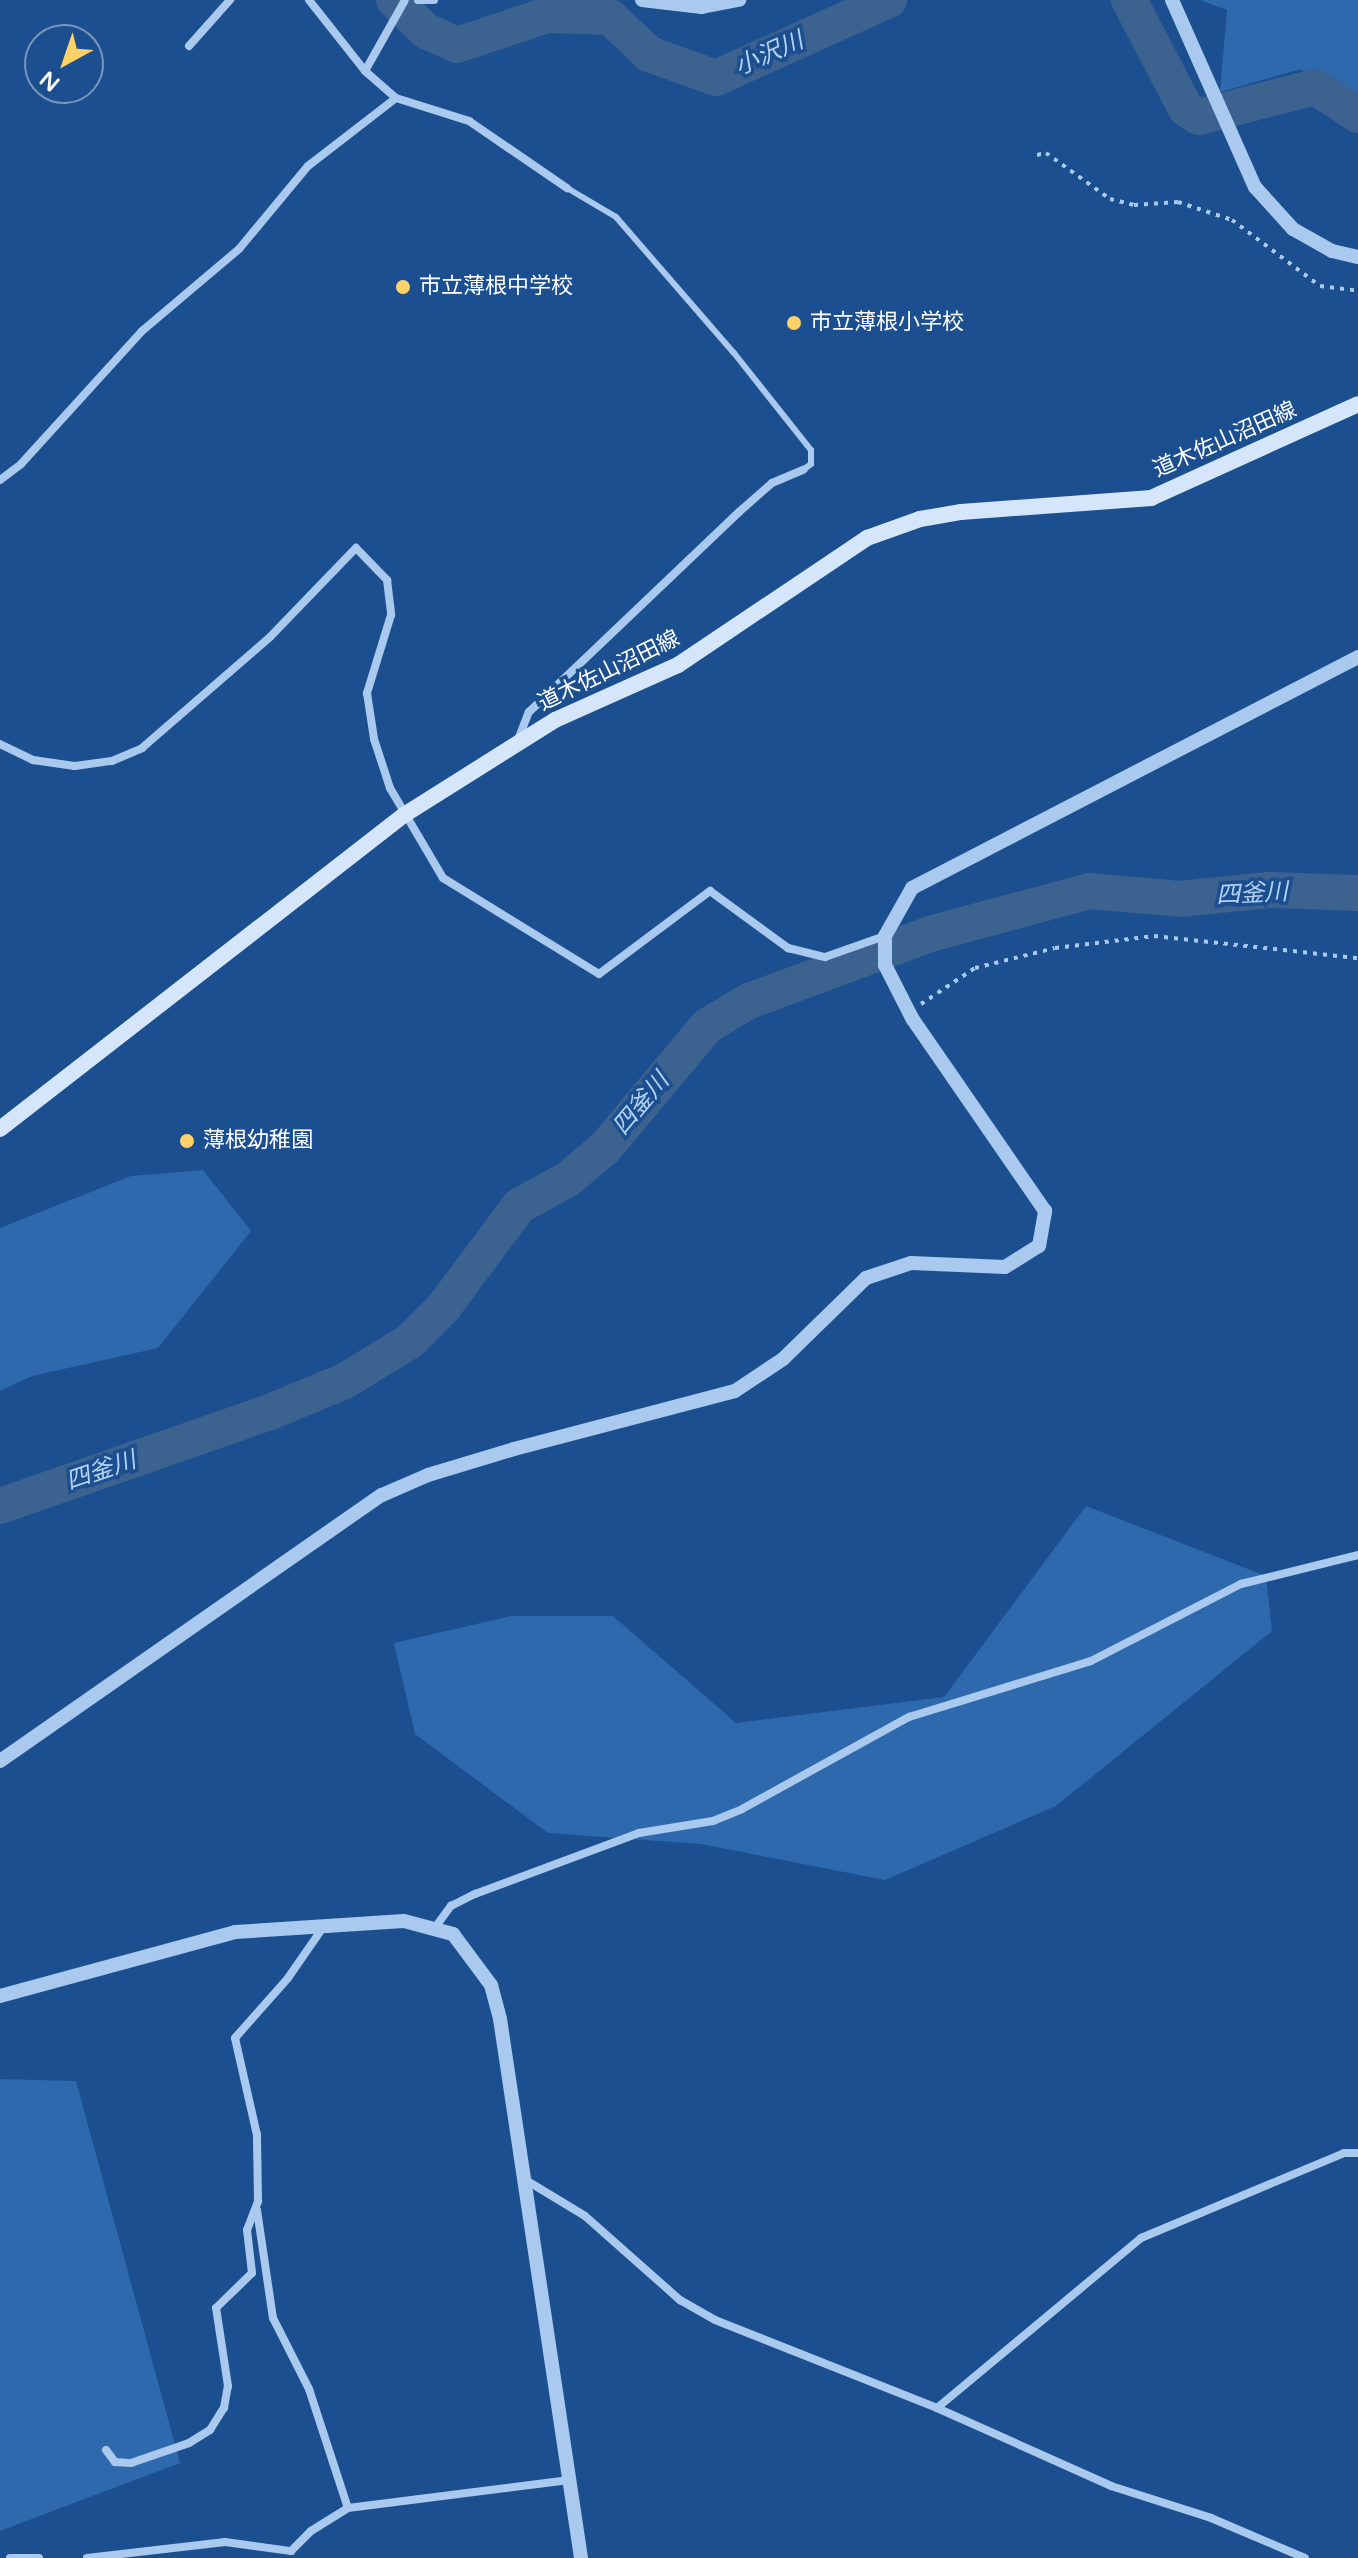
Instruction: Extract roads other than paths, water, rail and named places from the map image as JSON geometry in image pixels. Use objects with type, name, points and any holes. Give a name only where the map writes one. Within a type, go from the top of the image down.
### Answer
[{"type":"main road","name":"道木佐山沼田線","points":[[0,1129],[404,815],[518,740],[678,665],[867,538],[920,519],[961,512],[1151,498],[1358,404]]},
{"type":"street","points":[[189,46],[230,0]]},
{"type":"street","points":[[309,0],[365,71],[396,98],[469,121],[567,188]]},
{"type":"street","points":[[365,71],[405,0]]},
{"type":"street","points":[[418,0],[434,0]]},
{"type":"street","points":[[642,0],[702,7],[739,0]]},
{"type":"street","points":[[1172,0],[1255,187],[1293,229],[1332,251],[1358,257]]},
{"type":"street","points":[[0,480],[142,331],[239,249],[308,166],[396,98]]},
{"type":"street","points":[[518,740],[529,712],[572,670],[772,483],[803,470]]},
{"type":"street","points":[[0,744],[33,760],[75,766],[112,761],[142,748],[270,637],[356,548],[387,580],[391,615],[367,693],[367,711],[404,815],[443,878],[599,974],[710,891],[788,948],[825,957],[885,936]]},
{"type":"street","points":[[0,1761],[382,1495],[500,1453],[735,1391],[783,1359],[866,1278],[911,1263],[1005,1267],[1039,1246],[1045,1211],[909,1011],[885,965],[885,936],[912,888],[1358,657]]},
{"type":"street","points":[[434,1929],[451,1906],[475,1894],[639,1833],[713,1821],[742,1809],[909,1717],[1091,1661],[1241,1584],[1358,1555]]},
{"type":"street","points":[[0,1996],[235,1932],[404,1921],[453,1934],[491,1985],[581,2558]]},
{"type":"street","points":[[324,1926],[288,1978],[235,2038],[257,2135],[257,2209],[273,2318],[309,2389],[348,2508]]},
{"type":"street","points":[[937,2408],[1141,2238],[1344,2153],[1358,2153]]},
{"type":"street","points":[[523,2178],[585,2216],[680,2300],[715,2320],[937,2408],[1111,2486],[1211,2518],[1305,2558]]},
{"type":"street","points":[[106,2450],[115,2462],[131,2463],[189,2443],[220,2417],[228,2386],[216,2308],[252,2273],[247,2230],[257,2209]]},
{"type":"street","points":[[87,2558],[225,2542],[293,2555],[311,2531],[348,2508],[569,2480]]},
{"type":"street","points":[[10,2558],[39,2558]]},
{"type":"lane","points":[[567,188],[616,217],[734,353],[811,450],[811,464],[803,470]]},
{"type":"waterway","name":"小沢川","points":[[394,0],[426,31],[457,45],[547,15],[610,17],[649,54],[716,78],[889,0]]},
{"type":"waterway","name":"小沢川","points":[[1129,0],[1186,109],[1199,117],[1315,87],[1358,115]]},
{"type":"waterway","name":"四釜川","points":[[0,1506],[270,1412],[345,1381],[410,1341],[443,1308],[519,1206],[568,1179],[605,1148],[707,1026],[749,1001],[930,934],[1089,891],[1180,899],[1269,890],[1358,893]]},
{"type":"place","name":"市立薄根中学校","points":[[403,287]]},
{"type":"place","name":"市立薄根小学校","points":[[794,323]]},
{"type":"place","name":"薄根幼稚園","points":[[187,1141]]}]
